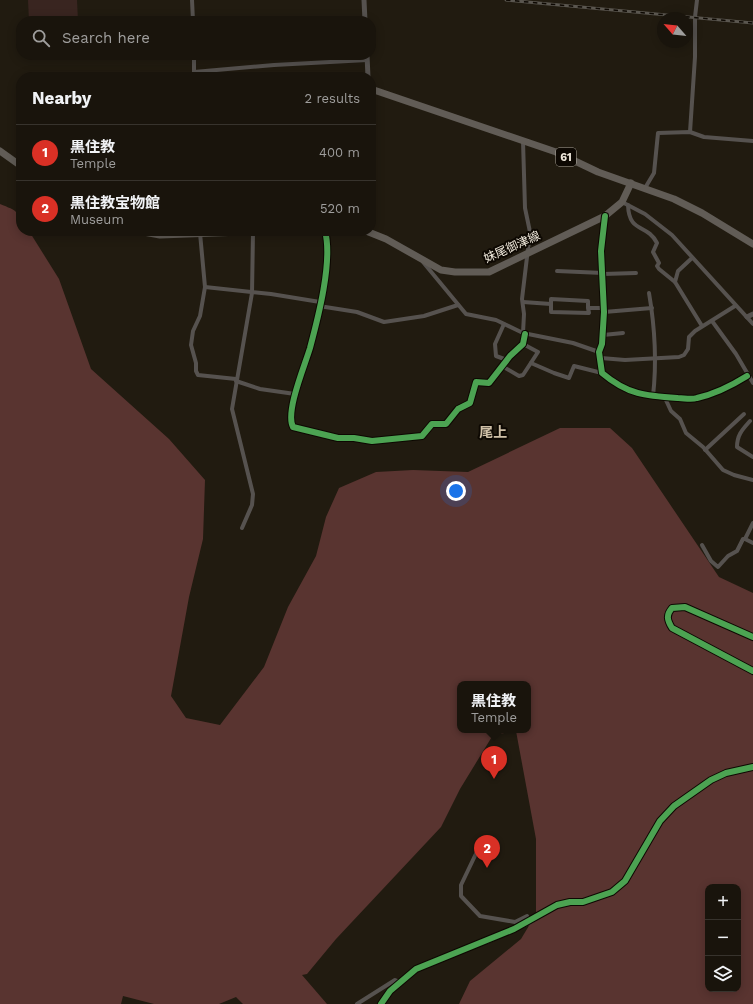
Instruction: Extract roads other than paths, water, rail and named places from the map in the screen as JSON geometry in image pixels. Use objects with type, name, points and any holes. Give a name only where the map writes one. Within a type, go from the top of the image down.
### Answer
[{"type":"main road","name":"61","points":[[376,91],[556,152],[598,172],[674,199],[702,213],[753,244]]},
{"type":"main road","points":[[0,151],[16,162]]},
{"type":"main road","name":"妹尾御津線","points":[[376,234],[386,238],[421,260],[446,271],[485,272],[496,269],[605,216],[625,204],[630,183]]},
{"type":"street","points":[[192,0],[193,16]]},
{"type":"street","points":[[364,0],[365,16]]},
{"type":"street","points":[[690,132],[695,64],[696,0]]},
{"type":"street","points":[[194,60],[194,72]]},
{"type":"street","points":[[212,72],[340,60]]},
{"type":"street","points":[[367,60],[368,72]]},
{"type":"street","points":[[645,188],[654,173],[658,133],[690,132],[704,137],[753,141]]},
{"type":"street","points":[[326,236],[328,244],[327,266],[314,332],[302,368],[291,414],[293,427],[338,438],[354,438],[372,441],[417,438],[422,436],[432,424],[442,425],[450,422],[458,409],[472,402],[476,382],[489,383],[507,360],[523,344],[523,302],[526,254],[530,232],[525,208],[523,141]]},
{"type":"street","points":[[625,204],[656,222],[672,235],[753,324]]},
{"type":"street","points":[[625,204],[632,222],[647,231],[657,243],[653,252],[659,263],[657,266],[675,282],[702,326]]},
{"type":"street","points":[[602,373],[599,352],[603,335],[604,310],[601,251],[605,216]]},
{"type":"street","points":[[200,236],[205,287],[200,316],[192,336],[192,351],[198,375],[236,380],[260,388],[296,394]]},
{"type":"street","points":[[242,528],[252,505],[253,494],[232,409],[252,293],[253,236]]},
{"type":"street","points":[[675,282],[678,271],[692,258]]},
{"type":"street","points":[[421,260],[466,314],[496,320],[524,334],[573,343],[599,352]]},
{"type":"street","points":[[557,271],[603,274],[636,273]]},
{"type":"street","points":[[205,287],[271,294],[357,312],[384,322],[424,316],[458,306]]},
{"type":"street","points":[[649,293],[654,324],[656,358],[653,396]]},
{"type":"street","points":[[551,299],[588,301],[588,312],[551,312],[551,304],[551,299]]},
{"type":"street","points":[[523,302],[551,304]]},
{"type":"street","points":[[601,358],[625,360],[684,355],[688,349],[689,337],[702,326],[735,306]]},
{"type":"street","points":[[588,308],[604,310],[652,308]]},
{"type":"street","points":[[747,317],[753,314]]},
{"type":"street","points":[[712,320],[736,354],[747,376],[753,383]]},
{"type":"street","points":[[504,324],[495,344],[496,356],[507,360]]},
{"type":"street","points":[[603,335],[623,333]]},
{"type":"street","points":[[502,366],[521,377],[538,352],[523,344]]},
{"type":"street","points":[[531,363],[554,374],[569,378],[574,366],[602,373],[621,387],[634,394],[665,398],[695,399],[731,386],[747,376]]},
{"type":"street","points":[[665,398],[672,411],[680,419],[686,432],[723,470],[734,475],[752,478]]},
{"type":"street","points":[[705,450],[744,414]]},
{"type":"street","points":[[750,421],[739,434],[737,447],[753,457]]},
{"type":"street","points":[[702,545],[711,561],[718,567],[728,556],[737,551],[753,523]]},
{"type":"street","points":[[745,539],[753,543]]},
{"type":"street","points":[[753,638],[685,607],[672,608],[668,612],[668,618],[672,628],[753,671]]},
{"type":"street","points":[[381,1004],[390,991],[421,966],[530,922],[557,905],[570,902],[583,902],[612,892],[625,881],[660,821],[674,806],[711,780],[726,773],[753,767]]},
{"type":"street","points":[[483,840],[461,885],[461,896],[480,916],[515,922],[527,916],[530,922]]},
{"type":"street","points":[[357,1004],[395,980],[400,982]]},
{"type":"railway","points":[[506,0],[753,23]]},
{"type":"place","name":"黒住教","points":[[494,779]]},
{"type":"place","name":"黒住教宝物館","points":[[487,868]]},
{"type":"district","name":"尾上","points":[[493,432]]}]
